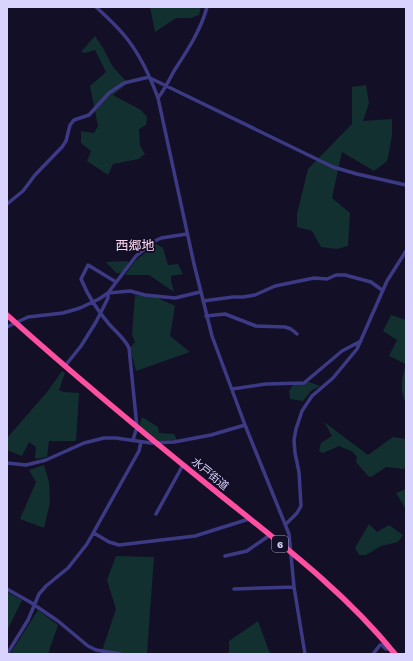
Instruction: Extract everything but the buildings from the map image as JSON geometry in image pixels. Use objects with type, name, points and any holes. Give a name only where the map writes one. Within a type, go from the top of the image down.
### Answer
[{"type":"highway","name":"水戸街道","points":[[7,315],[137,427],[313,571],[348,603],[395,654]]},
{"type":"street","points":[[96,7],[129,41],[158,98],[206,316],[219,357],[289,534],[294,587],[305,654]]},
{"type":"street","points":[[158,98],[167,86],[192,42],[207,7]]},
{"type":"street","points":[[7,204],[23,191],[35,175],[62,147],[66,141],[70,125],[74,120],[89,115],[109,93],[116,88],[127,83],[149,78],[333,166],[357,174],[406,185]]},
{"type":"street","points":[[65,366],[81,346],[96,322],[108,298],[108,293],[136,256],[161,238],[188,234]]},
{"type":"street","points":[[286,524],[297,513],[301,506],[299,472],[294,453],[294,440],[302,411],[312,396],[338,373],[357,349],[382,290],[406,250]]},
{"type":"street","points":[[116,282],[88,265],[81,280],[92,302],[125,341],[129,348],[137,427],[132,440]]},
{"type":"street","points":[[203,301],[233,297],[243,298],[255,295],[275,286],[314,278],[327,278],[336,275],[345,275],[370,282],[382,290]]},
{"type":"street","points":[[7,327],[31,316],[63,313],[92,302],[108,293],[130,291],[145,295],[175,298],[200,292]]},
{"type":"street","points":[[206,316],[225,314],[256,326],[286,327],[297,334]]},
{"type":"street","points":[[232,390],[266,384],[304,383],[342,351],[361,341]]},
{"type":"street","points":[[7,463],[26,465],[46,460],[84,443],[104,438],[157,443],[187,440],[245,425]]},
{"type":"street","points":[[7,654],[25,626],[42,590],[71,565],[94,533],[139,451],[141,442]]},
{"type":"street","points":[[156,514],[183,465]]},
{"type":"street","points":[[94,533],[116,545],[133,544],[195,536],[249,519]]},
{"type":"street","points":[[224,556],[247,552],[270,535]]},
{"type":"street","points":[[234,589],[294,587]]},
{"type":"street","points":[[7,589],[58,621],[88,646],[96,650],[120,654]]},
{"type":"street","points":[[372,654],[380,645],[386,649],[390,648]]},
{"type":"green space","points":[[150,7],[201,7],[199,15],[191,18],[176,18],[155,32]]},
{"type":"green space","points":[[95,36],[113,67],[128,83],[113,95],[141,110],[147,117],[146,125],[139,129],[140,146],[145,154],[139,159],[113,164],[108,175],[87,161],[91,151],[81,143],[81,131],[94,133],[98,126],[90,86],[106,72],[95,50],[85,53],[81,52]]},
{"type":"green space","points":[[366,85],[369,103],[363,121],[392,119],[392,135],[388,158],[386,162],[374,171],[342,152],[332,198],[350,213],[348,246],[337,249],[321,247],[312,231],[297,227],[297,214],[308,169],[352,124],[352,87]]},
{"type":"green space","points":[[156,244],[163,248],[168,265],[178,264],[183,274],[171,276],[174,292],[149,275],[125,275],[135,261]]},
{"type":"green space","points":[[127,261],[129,263],[122,273],[116,273],[106,262]]},
{"type":"green space","points":[[135,295],[158,298],[175,306],[170,336],[190,352],[136,371],[130,348],[135,342],[132,335]]},
{"type":"green space","points":[[391,315],[406,320],[406,364],[389,356],[397,340],[383,331]]},
{"type":"green space","points":[[406,368],[406,404],[402,386]]},
{"type":"green space","points":[[62,371],[65,373],[59,390],[64,392],[79,393],[76,441],[49,441],[47,457],[35,459],[36,447],[29,442],[22,456],[7,450],[7,438],[47,392]]},
{"type":"green space","points":[[309,382],[320,386],[311,391],[303,401],[290,399],[289,391],[293,385]]},
{"type":"green space","points":[[142,417],[158,427],[159,433],[174,434],[177,440],[159,441],[139,426]]},
{"type":"green space","points":[[324,422],[368,455],[393,437],[406,439],[406,467],[403,469],[386,467],[371,477],[368,476],[356,462],[357,457],[353,452],[339,446],[323,453],[319,451],[321,443],[332,436]]},
{"type":"green space","points":[[44,465],[49,482],[50,503],[44,528],[20,519],[36,482],[29,470]]},
{"type":"green space","points":[[406,489],[406,509],[396,493]]},
{"type":"green space","points":[[369,524],[377,532],[389,525],[403,535],[398,542],[381,546],[366,555],[359,555],[355,548]]},
{"type":"green space","points":[[116,556],[154,557],[147,654],[101,654],[116,609],[107,580]]},
{"type":"green space","points":[[7,592],[22,600],[7,631]]},
{"type":"green space","points":[[38,610],[58,625],[48,654],[10,654]]},
{"type":"green space","points":[[258,621],[270,654],[229,654],[229,641]]},
{"type":"district","name":"西郷地","points":[[135,245]]}]
